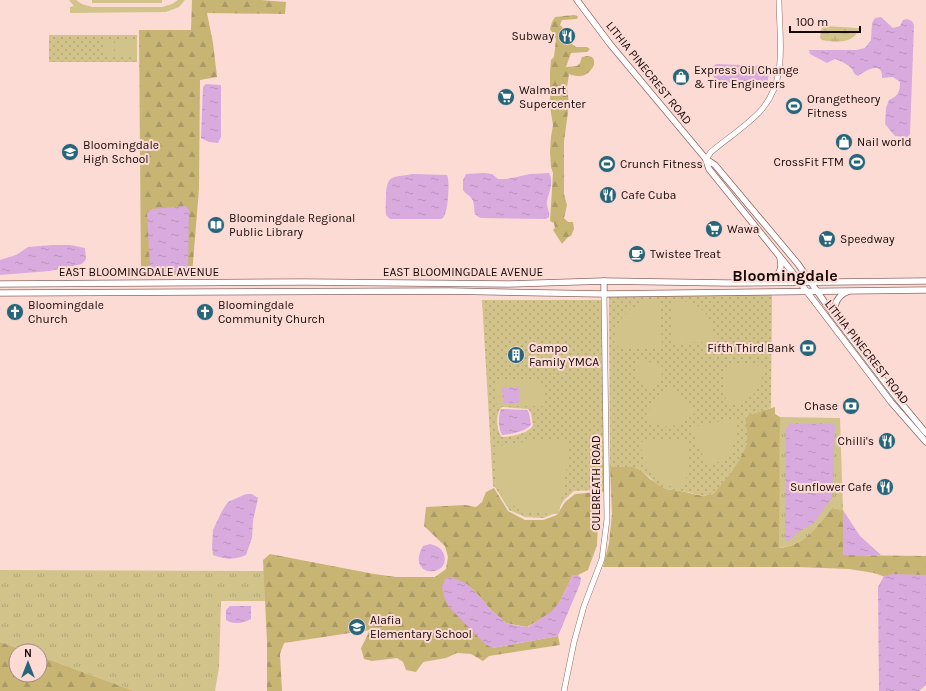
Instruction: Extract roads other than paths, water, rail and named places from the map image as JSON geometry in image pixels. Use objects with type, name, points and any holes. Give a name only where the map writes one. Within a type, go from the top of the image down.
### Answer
[{"type":"main road","name":"LITHIA PINECREST ROAD","points":[[577,0],[615,50],[706,159],[715,165],[798,264],[833,314],[909,414],[926,433]]},
{"type":"main road","name":"LITHIA PINECREST ROAD","points":[[706,159],[709,169],[800,282],[891,402],[926,442]]},
{"type":"main road","points":[[769,282],[780,273],[782,266],[780,258]]},
{"type":"main road","points":[[604,281],[604,294]]},
{"type":"main road","name":"EAST BLOOMINGDALE AVENUE","points":[[0,284],[310,282],[516,284],[581,283],[604,281],[711,283],[926,281]]},
{"type":"main road","points":[[95,283],[95,292]]},
{"type":"main road","name":"EAST BLOOMINGDALE AVENUE","points":[[0,293],[458,291],[604,294],[926,290]]},
{"type":"main road","points":[[833,314],[838,298],[848,292]]},
{"type":"street","points":[[706,159],[711,152],[756,115],[769,99],[779,72],[779,0]]},
{"type":"street","name":"CULBREATH ROAD","points":[[564,691],[574,642],[584,606],[602,558],[606,538],[604,294]]},
{"type":"water","points":[[881,17],[893,28],[900,26],[903,20],[907,19],[912,21],[914,25],[910,134],[908,137],[895,136],[885,124],[886,108],[889,100],[895,97],[898,93],[900,82],[893,77],[882,78],[880,69],[877,68],[873,68],[858,76],[844,63],[835,59],[827,63],[810,54],[809,50],[856,50],[865,48],[871,40],[872,23],[875,18]]},
{"type":"water","points":[[716,64],[767,66],[769,75],[766,84],[762,89],[754,84],[717,83],[713,75],[712,67]]},
{"type":"water","points":[[206,84],[221,85],[221,137],[218,143],[209,142],[201,138],[203,87]]},
{"type":"water","points":[[549,173],[551,183],[547,203],[549,217],[546,219],[481,218],[478,216],[475,212],[472,199],[463,190],[463,180],[466,174],[492,174],[498,179],[507,179],[530,174]]},
{"type":"water","points":[[412,174],[447,175],[448,201],[446,211],[441,219],[390,219],[386,215],[388,183],[392,178]]},
{"type":"water","points":[[185,206],[189,210],[188,266],[184,271],[155,271],[150,267],[147,213],[152,209]]},
{"type":"water","points":[[70,245],[85,248],[86,259],[82,264],[50,271],[0,275],[0,260],[16,255],[28,247]]},
{"type":"water","points":[[502,387],[520,387],[519,403],[503,403]]},
{"type":"water","points":[[501,409],[527,410],[531,425],[521,431],[502,435],[499,422]]},
{"type":"water","points":[[790,424],[833,424],[835,426],[832,498],[813,524],[799,531],[788,542],[785,538],[786,429]]},
{"type":"water","points":[[246,494],[252,494],[258,498],[253,521],[252,538],[246,555],[230,559],[213,555],[213,530],[222,511],[228,502]]},
{"type":"water","points":[[843,510],[860,536],[881,555],[843,555]]},
{"type":"water","points":[[430,544],[439,548],[444,555],[444,563],[441,568],[436,571],[424,569],[420,564],[419,557],[423,546]]},
{"type":"water","points":[[893,574],[926,575],[926,685],[919,691],[879,691],[878,587],[884,576]]},
{"type":"water","points":[[573,575],[578,575],[581,578],[580,584],[558,636],[493,648],[485,644],[449,607],[444,597],[442,587],[445,579],[452,577],[467,584],[490,609],[506,623],[528,627],[551,612],[559,603]]},
{"type":"water","points":[[230,606],[251,606],[251,619],[238,623],[229,622],[226,620],[226,610]]},
{"type":"place","name":"Subway","points":[[567,36]]},
{"type":"place","name":"Express Oil Change & Tire Engineers","points":[[681,77]]},
{"type":"place","name":"Walmart Supercenter","points":[[506,97]]},
{"type":"place","name":"Orangetheory Fitness","points":[[794,106]]},
{"type":"place","name":"Nail world","points":[[844,142]]},
{"type":"place","name":"Bloomingdale High School","points":[[70,152]]},
{"type":"place","name":"CrossFit FTM","points":[[857,162]]},
{"type":"place","name":"Crunch Fitness","points":[[607,164]]},
{"type":"place","name":"Cafe Cuba","points":[[608,195]]},
{"type":"place","name":"Bloomingdale Regional Public Library","points":[[216,225]]},
{"type":"place","name":"Wawa","points":[[714,229]]},
{"type":"place","name":"Speedway","points":[[827,239]]},
{"type":"place","name":"Twistee Treat","points":[[637,254]]},
{"type":"place","name":"Bloomingdale Church","points":[[15,312]]},
{"type":"place","name":"Bloomingdale Community Church","points":[[205,312]]},
{"type":"place","name":"Fifth Third Bank","points":[[808,348]]},
{"type":"place","name":"Campo Family YMCA","points":[[516,355]]},
{"type":"place","name":"Chase","points":[[851,406]]},
{"type":"place","name":"Chilli's","points":[[887,441]]},
{"type":"place","name":"Sunflower Cafe","points":[[885,487]]},
{"type":"place","name":"Alafia Elementary School","points":[[357,627]]},
{"type":"district","name":"Bloomingdale","points":[[785,275]]}]
